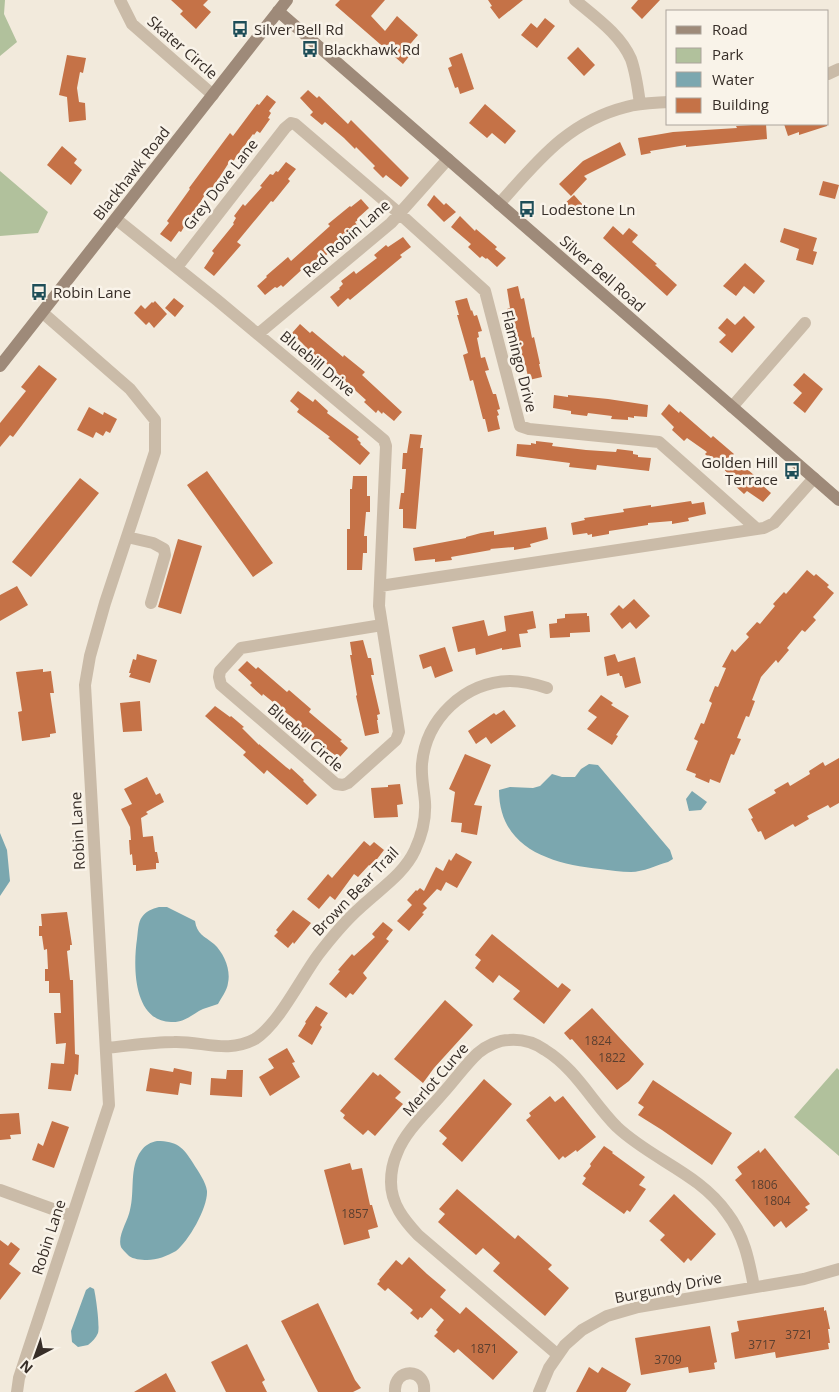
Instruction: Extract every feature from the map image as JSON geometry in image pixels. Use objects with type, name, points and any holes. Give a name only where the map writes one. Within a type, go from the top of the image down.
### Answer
[{"type":"street","name":"Skater Circle","points":[[120,0],[132,24],[213,95]]},
{"type":"street","name":"Blackhawk Road","points":[[0,366],[287,0]]},
{"type":"street","points":[[575,0],[623,45],[633,64],[640,104]]},
{"type":"street","name":"Silver Bell Road","points":[[278,11],[839,500]]},
{"type":"street","points":[[499,204],[539,159],[559,140],[578,127],[626,107],[666,102]]},
{"type":"street","name":"Flamingo Drive","points":[[291,123],[314,139],[485,290],[520,426],[529,429],[659,442],[757,529]]},
{"type":"street","name":"Grey Dove Lane","points":[[177,267],[285,128],[291,123]]},
{"type":"street","name":"Red Robin Lane","points":[[258,334],[380,233],[400,214],[448,159]]},
{"type":"street","name":"Bluebill Drive","points":[[116,219],[177,267],[384,440],[387,455],[380,586]]},
{"type":"street","name":"Robin Lane","points":[[17,1392],[19,1378],[109,1105],[85,685],[90,656],[155,452],[155,420],[130,389],[43,313]]},
{"type":"street","points":[[732,407],[805,323]]},
{"type":"street","points":[[380,586],[757,529],[774,523],[814,478]]},
{"type":"street","points":[[127,537],[153,543],[164,549],[165,555],[152,603]]},
{"type":"street","name":"Bluebill Circle","points":[[380,586],[379,606],[382,625],[398,736],[348,783],[343,785],[336,784],[325,776],[226,690],[219,677],[220,671],[237,650],[244,647],[382,625]]},
{"type":"street","name":"Brown Bear Trail","points":[[106,1048],[172,1042],[189,1042],[227,1047],[246,1043],[263,1033],[276,1018],[319,954],[339,930],[360,907],[400,872],[414,852],[423,828],[425,815],[422,776],[423,755],[432,730],[443,714],[450,706],[468,693],[488,684],[510,681],[547,688]]},
{"type":"street","name":"Merlot Curve","points":[[558,1355],[418,1235],[397,1208],[392,1189],[394,1162],[405,1137],[479,1052],[501,1041],[527,1042],[546,1050],[569,1069],[608,1118],[629,1137],[640,1146],[690,1176],[712,1194],[732,1219],[741,1236],[749,1260],[754,1287]]},
{"type":"street","points":[[0,1190],[72,1216]]},
{"type":"street","name":"Burgundy Drive","points":[[539,1392],[545,1376],[565,1345],[582,1330],[616,1313],[638,1307],[814,1277],[839,1269]]},
{"type":"street","points":[[396,1392],[395,1386],[398,1380],[403,1375],[409,1373],[416,1374],[422,1379],[424,1392]]},
{"type":"green space","points":[[0,0],[5,0],[4,14],[17,42],[0,56]]},
{"type":"green space","points":[[0,171],[48,212],[38,233],[0,236]]},
{"type":"green space","points":[[837,1068],[839,1070],[839,1156],[794,1117]]},
{"type":"water","points":[[589,764],[598,765],[670,850],[673,859],[636,872],[582,867],[547,857],[532,850],[518,840],[508,827],[501,810],[499,790],[510,787],[533,788],[540,786],[552,774],[562,777],[575,777],[581,769]]},
{"type":"water","points":[[692,791],[707,802],[701,810],[689,811],[686,799]]},
{"type":"water","points":[[0,833],[7,850],[10,881],[0,896]]},
{"type":"water","points":[[159,907],[167,907],[195,921],[199,932],[221,952],[226,962],[229,978],[225,992],[218,1004],[176,1022],[158,1019],[149,1012],[142,1002],[136,977],[135,963],[138,927],[141,919],[147,912]]},
{"type":"water","points":[[157,1141],[175,1144],[186,1153],[203,1180],[207,1191],[206,1198],[197,1223],[176,1251],[151,1260],[140,1260],[129,1256],[123,1250],[120,1238],[130,1210],[137,1157],[146,1145]]},
{"type":"water","points":[[90,1287],[94,1289],[95,1293],[98,1333],[88,1345],[78,1347],[72,1342],[71,1331],[86,1290]]},
{"type":"building","points":[[171,0],[208,0],[203,5],[211,12],[196,29],[180,14],[183,11]]},
{"type":"building","points":[[340,0],[385,0],[371,16],[385,31],[397,16],[418,35],[406,49],[411,54],[403,64],[335,5]]},
{"type":"building","points":[[488,0],[523,0],[499,19],[490,7],[492,6]]},
{"type":"building","points":[[638,0],[660,0],[642,19],[631,8]]},
{"type":"building","points":[[545,18],[555,26],[537,48],[521,35],[531,23],[537,28]]},
{"type":"building","points":[[578,47],[595,65],[584,76],[567,58]]},
{"type":"building","points":[[462,53],[474,89],[460,94],[458,87],[455,88],[448,68],[452,66],[449,58]]},
{"type":"building","points":[[67,55],[86,58],[83,73],[80,72],[77,88],[79,102],[85,103],[86,120],[69,122],[67,97],[59,95]]},
{"type":"building","points":[[308,90],[317,98],[319,96],[348,124],[351,120],[409,178],[401,187],[386,175],[383,178],[373,168],[375,166],[356,147],[355,149],[325,122],[322,125],[310,115],[313,112],[300,98]]},
{"type":"building","points":[[267,95],[276,102],[269,111],[271,113],[268,118],[270,119],[260,133],[257,131],[253,134],[232,163],[230,161],[193,214],[196,216],[186,229],[184,227],[181,232],[179,231],[171,242],[160,234],[169,223],[167,221],[230,133],[233,136],[257,104],[259,105]]},
{"type":"building","points":[[485,104],[516,131],[505,144],[492,133],[487,138],[469,123]]},
{"type":"building","points":[[766,125],[767,139],[686,147],[686,145],[650,151],[651,153],[641,155],[638,138],[673,132],[737,128],[736,126]]},
{"type":"building","points":[[784,125],[827,125],[799,135],[799,132],[788,136]]},
{"type":"building","points":[[620,142],[626,155],[584,176],[587,179],[571,196],[559,184],[583,161]]},
{"type":"building","points":[[62,146],[77,159],[74,163],[82,170],[71,185],[47,165]]},
{"type":"building","points":[[286,162],[296,169],[288,179],[290,181],[237,242],[241,245],[214,276],[204,268],[214,253],[212,251],[234,224],[236,218],[234,216],[243,204],[245,206],[262,187],[260,186],[270,174],[273,175],[276,171],[278,172]]},
{"type":"building","points":[[823,181],[839,185],[835,199],[819,195]]},
{"type":"building","points":[[434,195],[444,205],[446,203],[456,212],[444,222],[427,205]]},
{"type":"building","points":[[574,195],[583,205],[573,215],[563,205]]},
{"type":"building","points":[[361,199],[369,208],[355,222],[357,225],[345,235],[344,233],[327,251],[329,253],[315,263],[314,261],[308,264],[283,287],[281,285],[277,288],[275,287],[265,295],[257,286],[266,276],[288,257],[291,261],[330,226],[328,224]]},
{"type":"building","points":[[460,216],[475,231],[476,229],[497,247],[495,249],[506,258],[497,267],[487,258],[482,256],[480,258],[468,247],[471,244],[451,227]]},
{"type":"building","points":[[613,226],[623,235],[629,228],[638,235],[632,242],[677,285],[667,296],[603,238]]},
{"type":"building","points":[[784,228],[817,238],[813,251],[817,252],[813,265],[796,260],[799,249],[780,242]]},
{"type":"building","points":[[403,237],[411,247],[400,255],[402,257],[350,300],[348,298],[338,307],[330,297],[340,289],[343,284],[341,281],[354,271],[356,274],[377,258],[374,255],[386,245],[388,247]]},
{"type":"building","points":[[745,263],[765,281],[754,294],[744,286],[736,296],[723,286]]},
{"type":"building","points":[[518,286],[521,299],[524,298],[542,377],[529,380],[526,368],[523,363],[520,363],[517,347],[519,346],[519,341],[514,323],[510,324],[507,309],[510,308],[507,289]]},
{"type":"building","points":[[174,298],[184,306],[175,317],[165,308]]},
{"type":"building","points":[[467,298],[471,311],[474,316],[477,315],[482,331],[478,332],[479,337],[477,338],[481,358],[485,357],[489,370],[485,371],[493,394],[496,394],[500,409],[497,410],[499,415],[497,416],[500,429],[488,432],[473,380],[470,381],[463,355],[468,353],[455,301]]},
{"type":"building","points":[[155,301],[167,314],[154,328],[149,322],[146,325],[134,313],[141,305],[145,309]]},
{"type":"building","points":[[744,316],[755,327],[732,353],[719,342],[726,335],[718,328],[727,318],[735,325]]},
{"type":"building","points":[[300,324],[365,372],[362,375],[402,412],[394,421],[383,412],[382,414],[378,410],[376,413],[364,402],[366,400],[337,372],[318,357],[316,360],[303,349],[305,346],[292,333]]},
{"type":"building","points":[[39,365],[57,379],[13,437],[10,435],[0,447],[0,423],[26,391],[21,387]]},
{"type":"building","points":[[804,373],[823,389],[805,413],[793,403],[802,393],[793,385]]},
{"type":"building","points":[[298,391],[313,402],[315,399],[328,411],[327,413],[359,437],[357,439],[360,444],[370,453],[360,465],[328,438],[330,437],[297,412],[299,409],[290,401]]},
{"type":"building","points":[[554,395],[608,399],[648,405],[647,417],[634,416],[634,418],[628,417],[628,420],[611,419],[612,416],[588,413],[587,416],[571,414],[571,411],[553,408]]},
{"type":"building","points":[[669,404],[711,438],[713,436],[734,454],[732,456],[762,482],[761,484],[771,493],[763,502],[747,491],[744,494],[732,483],[735,481],[718,463],[717,465],[705,454],[707,452],[687,438],[684,441],[672,430],[674,427],[661,414]]},
{"type":"building","points":[[89,407],[103,415],[104,412],[117,419],[110,433],[106,431],[103,436],[96,432],[93,438],[77,430]]},
{"type":"building","points":[[410,434],[422,435],[420,448],[423,448],[416,529],[403,528],[403,509],[399,509],[401,493],[404,493],[406,469],[402,469],[403,453],[407,453]]},
{"type":"building","points":[[536,441],[553,443],[552,446],[586,450],[616,452],[617,449],[633,451],[633,454],[638,455],[638,457],[651,458],[649,471],[597,465],[596,470],[569,467],[570,463],[516,456],[517,444],[531,445],[531,443],[536,444]]},
{"type":"building","points":[[207,471],[273,563],[253,577],[187,485]]},
{"type":"building","points":[[353,476],[367,476],[367,496],[370,496],[370,512],[366,512],[364,536],[367,536],[367,553],[363,553],[362,570],[347,570],[347,529],[350,529],[350,489],[352,489]]},
{"type":"building","points":[[80,478],[99,493],[31,577],[12,562]]},
{"type":"building","points":[[691,501],[692,504],[704,502],[706,514],[688,518],[689,521],[672,524],[672,521],[648,523],[648,525],[609,531],[609,534],[592,537],[592,534],[588,535],[587,533],[573,535],[571,523],[585,520],[584,518],[624,512],[623,509]]},
{"type":"building","points":[[546,527],[548,539],[530,544],[531,547],[514,550],[514,547],[490,549],[451,557],[452,560],[435,562],[435,559],[415,561],[413,548],[466,538],[481,533],[494,531],[494,535]]},
{"type":"building","points":[[178,539],[202,546],[181,614],[158,607]]},
{"type":"building","points":[[807,570],[814,576],[816,574],[829,585],[827,587],[834,593],[813,617],[816,620],[805,632],[802,630],[787,648],[789,650],[778,663],[776,660],[761,677],[752,700],[755,701],[749,717],[746,716],[737,738],[741,739],[734,755],[731,754],[720,783],[710,779],[709,783],[695,777],[696,774],[686,770],[698,741],[694,739],[701,723],[704,724],[712,703],[709,701],[715,686],[718,687],[726,668],[722,667],[732,649],[735,652],[749,637],[746,634],[757,622],[760,624],[775,606],[773,604],[784,592],[786,594]]},
{"type":"building","points":[[17,586],[28,605],[0,621],[0,595]]},
{"type":"building","points":[[634,599],[650,616],[636,629],[630,622],[622,629],[610,614],[619,605],[623,609]]},
{"type":"building","points":[[533,611],[536,628],[527,630],[528,633],[519,634],[521,647],[502,650],[502,648],[476,655],[475,648],[458,652],[452,627],[484,620],[488,636],[506,631],[504,616]]},
{"type":"building","points":[[587,613],[587,616],[589,616],[590,632],[570,633],[570,637],[550,638],[549,624],[557,623],[557,619],[565,618],[565,614]]},
{"type":"building","points":[[363,640],[368,658],[371,658],[374,675],[371,675],[380,714],[377,715],[379,733],[365,736],[356,696],[350,655],[352,655],[350,642]]},
{"type":"building","points":[[445,647],[453,671],[435,678],[431,666],[423,669],[419,655]]},
{"type":"building","points":[[137,654],[157,660],[150,683],[129,677],[133,659],[136,660]]},
{"type":"building","points":[[615,654],[618,662],[635,657],[641,683],[625,688],[622,676],[619,673],[607,676],[604,657]]},
{"type":"building","points":[[247,661],[256,669],[258,667],[287,692],[289,690],[311,709],[309,712],[342,740],[340,741],[348,748],[339,758],[324,747],[322,749],[294,719],[250,685],[252,683],[238,670]]},
{"type":"building","points":[[43,669],[43,672],[51,671],[54,693],[50,693],[56,733],[50,734],[50,737],[22,741],[18,712],[22,711],[16,672]]},
{"type":"building","points":[[601,695],[613,703],[611,705],[629,716],[616,735],[618,736],[612,745],[587,729],[597,717],[588,711]]},
{"type":"building","points":[[140,701],[142,731],[123,732],[120,703]]},
{"type":"building","points":[[215,706],[244,727],[242,728],[259,745],[290,770],[291,768],[317,795],[307,805],[267,770],[264,774],[243,755],[246,752],[205,716]]},
{"type":"building","points":[[504,710],[516,726],[491,744],[486,737],[476,744],[468,731],[494,713],[496,715]]},
{"type":"building","points":[[465,754],[491,765],[474,805],[482,806],[477,835],[461,832],[462,823],[451,822],[455,792],[449,789]]},
{"type":"building","points":[[839,758],[839,803],[830,808],[828,805],[807,816],[809,819],[795,827],[793,824],[765,840],[761,831],[758,832],[748,809],[776,793],[774,790],[788,782],[790,786],[810,774],[809,771],[823,762],[825,766]]},
{"type":"building","points":[[147,777],[156,795],[160,793],[164,802],[146,812],[148,814],[141,818],[143,837],[153,836],[155,852],[157,852],[159,863],[156,863],[156,869],[136,871],[136,865],[133,865],[132,854],[130,855],[130,827],[121,809],[132,804],[124,789]]},
{"type":"building","points":[[400,784],[403,804],[397,805],[398,817],[374,818],[371,788]]},
{"type":"building","points":[[364,841],[370,846],[374,842],[384,850],[371,867],[369,865],[358,877],[354,874],[335,900],[330,896],[319,909],[307,899],[328,874],[332,878]]},
{"type":"building","points":[[456,853],[472,862],[457,888],[446,882],[441,891],[437,889],[423,904],[427,908],[422,913],[424,914],[409,931],[397,921],[412,905],[407,900],[416,890],[420,888],[424,891],[436,867],[443,871],[449,859],[451,861]]},
{"type":"building","points":[[293,910],[311,923],[294,944],[293,942],[288,948],[274,936],[278,932],[276,930]]},
{"type":"building","points":[[67,912],[72,945],[70,945],[70,950],[67,951],[70,980],[73,980],[75,1054],[79,1055],[78,1075],[75,1074],[71,1091],[48,1089],[51,1063],[64,1064],[66,1043],[56,1044],[54,1013],[61,1013],[60,993],[49,993],[49,981],[45,981],[45,969],[48,969],[47,949],[44,950],[42,936],[39,936],[39,926],[42,926],[41,914]]},
{"type":"building","points":[[383,922],[393,930],[386,939],[389,941],[363,973],[367,978],[353,995],[350,993],[346,998],[329,984],[352,954],[354,956],[375,937],[372,934]]},
{"type":"building","points":[[492,934],[558,988],[562,983],[571,990],[544,1024],[513,999],[520,991],[499,975],[493,983],[475,968],[481,960],[475,955]]},
{"type":"building","points":[[445,1000],[473,1025],[423,1083],[394,1059]]},
{"type":"building","points":[[316,1006],[328,1013],[320,1025],[322,1027],[312,1045],[298,1036]]},
{"type":"building","points":[[592,1008],[644,1064],[629,1081],[617,1090],[572,1039],[570,1040],[564,1033]]},
{"type":"building","points":[[287,1048],[295,1062],[292,1063],[300,1077],[270,1096],[259,1077],[274,1068],[268,1059]]},
{"type":"building","points":[[150,1068],[173,1072],[174,1068],[192,1072],[191,1085],[180,1083],[178,1095],[146,1091]]},
{"type":"building","points":[[227,1070],[243,1070],[242,1097],[210,1095],[211,1078],[226,1079]]},
{"type":"building","points":[[373,1072],[378,1076],[380,1074],[401,1092],[395,1098],[403,1104],[375,1136],[368,1130],[363,1135],[343,1118],[345,1115],[340,1111]]},
{"type":"building","points":[[484,1079],[512,1104],[462,1162],[442,1144],[447,1138],[439,1131]]},
{"type":"building","points":[[653,1080],[732,1133],[712,1165],[638,1115],[644,1107],[638,1103]]},
{"type":"building","points":[[550,1096],[555,1102],[563,1096],[596,1137],[577,1152],[576,1150],[559,1160],[526,1120],[531,1116],[529,1113]]},
{"type":"building","points":[[19,1113],[21,1134],[10,1135],[11,1139],[0,1140],[0,1114]]},
{"type":"building","points":[[52,1121],[69,1127],[54,1168],[32,1160],[38,1143],[43,1146]]},
{"type":"building","points":[[604,1146],[645,1177],[639,1185],[646,1189],[630,1212],[627,1210],[624,1214],[582,1184],[586,1178],[583,1176]]},
{"type":"building","points":[[765,1148],[810,1204],[805,1207],[808,1210],[786,1228],[781,1221],[774,1227],[735,1180],[742,1174],[737,1167],[759,1150],[760,1153]]},
{"type":"building","points":[[350,1163],[352,1170],[362,1168],[370,1205],[372,1205],[378,1227],[368,1230],[370,1238],[344,1245],[324,1170]]},
{"type":"building","points":[[457,1189],[515,1239],[518,1235],[552,1265],[548,1269],[569,1288],[545,1316],[493,1271],[500,1263],[483,1248],[476,1255],[438,1222],[445,1214],[439,1209]]},
{"type":"building","points":[[674,1194],[716,1234],[691,1261],[688,1258],[684,1263],[660,1240],[665,1235],[649,1221]]},
{"type":"building","points":[[0,1240],[8,1246],[11,1242],[20,1249],[9,1264],[21,1273],[0,1300]]},
{"type":"building","points":[[409,1257],[446,1290],[440,1297],[460,1314],[466,1307],[518,1352],[493,1380],[458,1349],[454,1353],[434,1336],[444,1320],[431,1308],[418,1320],[410,1313],[413,1310],[388,1288],[385,1291],[377,1284],[396,1260],[402,1265]]},
{"type":"building","points":[[318,1303],[355,1380],[361,1388],[353,1392],[318,1392],[281,1321]]},
{"type":"building","points":[[824,1307],[830,1329],[828,1329],[829,1349],[776,1358],[775,1352],[735,1359],[731,1333],[739,1331],[737,1321]]},
{"type":"building","points":[[710,1326],[717,1362],[714,1363],[715,1369],[689,1373],[688,1367],[641,1375],[635,1338]]},
{"type":"building","points":[[247,1344],[265,1380],[262,1382],[267,1392],[226,1392],[211,1362]]},
{"type":"building","points":[[589,1367],[598,1373],[602,1367],[631,1384],[626,1392],[576,1392]]},
{"type":"building","points":[[166,1373],[176,1392],[134,1392]]},
{"type":"place","name":"Silver Bell Rd","points":[[240,29]]},
{"type":"place","name":"Blackhawk Rd","points":[[310,49]]},
{"type":"place","name":"Lodestone Ln","points":[[527,209]]},
{"type":"place","name":"Robin Lane","points":[[39,292]]},
{"type":"place","name":"Golden Hill Terrace","points":[[792,471]]}]
